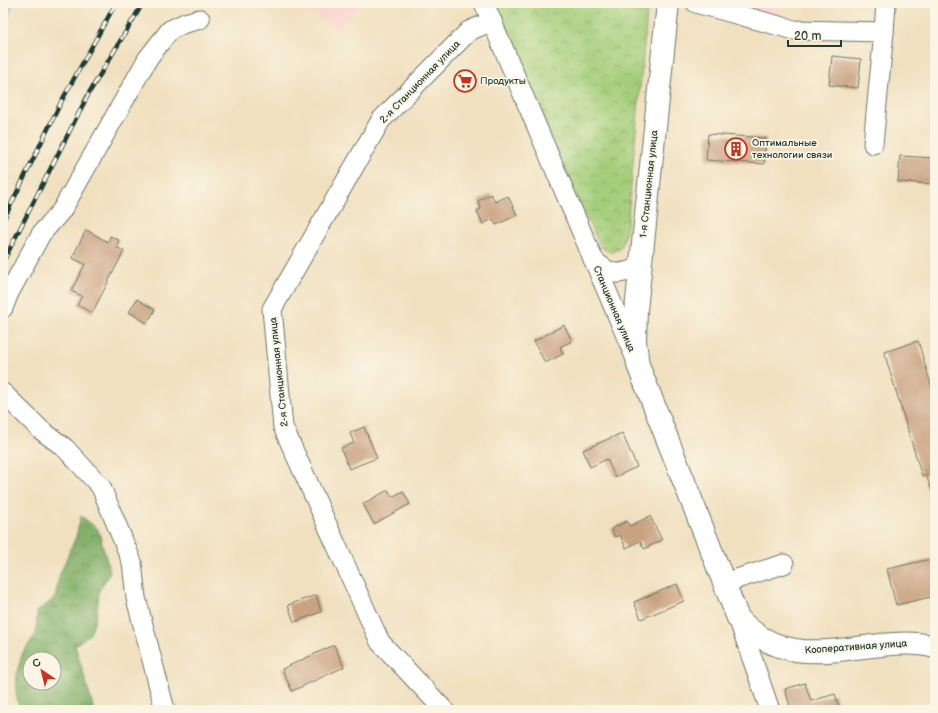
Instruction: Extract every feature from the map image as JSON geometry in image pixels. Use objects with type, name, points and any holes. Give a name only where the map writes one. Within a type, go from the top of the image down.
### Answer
[{"type":"main road","name":"1-я Станционная улица","points":[[638,365],[636,326],[640,267],[668,3]]},
{"type":"main road","name":"Станционная улица","points":[[638,365],[738,618]]},
{"type":"main road","name":"Кооперативная улица","points":[[738,618],[752,633],[765,641],[784,648],[808,652],[898,643],[925,644],[935,647]]},
{"type":"street","name":"Станционная улица","points":[[484,3],[638,365]]},
{"type":"street","points":[[696,3],[794,30],[884,32]]},
{"type":"street","points":[[873,144],[886,3]]},
{"type":"street","points":[[3,308],[9,293],[41,234],[62,210],[148,58],[170,30],[185,23],[200,19]]},
{"type":"street","name":"2-я Станционная улица","points":[[444,710],[380,642],[283,427],[272,309],[381,120],[469,32],[492,21]]},
{"type":"street","points":[[592,258],[606,271],[623,274],[640,267]]},
{"type":"street","points":[[3,393],[41,430],[65,448],[101,487],[132,562],[136,598],[166,710]]},
{"type":"street","points":[[724,583],[784,564]]},
{"type":"street","points":[[738,618],[770,710]]},
{"type":"shaded area","points":[[3,3],[14,3],[3,40]]},
{"type":"shaded area","points":[[301,3],[363,3],[336,30]]},
{"type":"shaded area","points":[[724,3],[781,3],[778,20]]},
{"type":"green space","points":[[494,3],[648,3],[627,226],[622,246],[612,253],[602,248],[587,220]]},
{"type":"green space","points":[[81,516],[98,529],[110,572],[99,591],[97,613],[90,634],[75,645],[94,710],[20,710],[16,694],[17,672],[22,655],[22,691],[62,691],[62,651],[24,651],[36,634],[37,612],[55,598],[59,576],[76,537]]},
{"type":"building","points":[[832,56],[861,59],[858,88],[829,85]]},
{"type":"building","name":"Оптимальные технологии связи","points":[[708,134],[766,138],[764,164],[706,160]]},
{"type":"building","points":[[900,156],[935,158],[933,184],[898,182]]},
{"type":"building","points":[[491,194],[495,202],[508,196],[517,215],[496,225],[493,219],[483,224],[477,211],[481,209],[478,201]]},
{"type":"building","points":[[86,230],[108,242],[110,236],[119,240],[116,247],[124,251],[92,313],[77,305],[82,296],[71,291],[85,264],[72,258]]},
{"type":"building","points":[[137,299],[155,310],[147,323],[129,312]]},
{"type":"building","points":[[564,325],[572,341],[560,347],[563,354],[545,363],[534,341]]},
{"type":"building","points":[[918,341],[935,398],[935,502],[926,474],[922,476],[884,352]]},
{"type":"building","points":[[364,427],[377,458],[349,469],[341,448],[354,443],[350,433]]},
{"type":"building","points":[[622,433],[637,467],[615,477],[607,459],[590,467],[583,450]]},
{"type":"building","points":[[388,490],[392,497],[403,491],[410,504],[374,524],[363,504]]},
{"type":"building","points":[[650,516],[662,540],[644,549],[640,541],[626,548],[620,535],[615,537],[611,529],[627,521],[630,526]]},
{"type":"building","points":[[935,558],[935,596],[896,605],[887,569]]},
{"type":"building","points":[[677,584],[684,601],[641,619],[634,602]]},
{"type":"building","points":[[316,595],[321,612],[294,622],[288,605]]},
{"type":"building","points":[[334,645],[344,667],[292,691],[282,669]]},
{"type":"building","points":[[805,683],[811,701],[835,694],[840,710],[791,710],[785,689]]},
{"type":"railway","points":[[3,221],[61,102],[116,3]]},
{"type":"railway","points":[[3,262],[89,93],[143,3]]},
{"type":"place","name":"Продукты","points":[[465,81]]},
{"type":"place","name":"Оптимальные технологии связи","points":[[736,149]]}]
